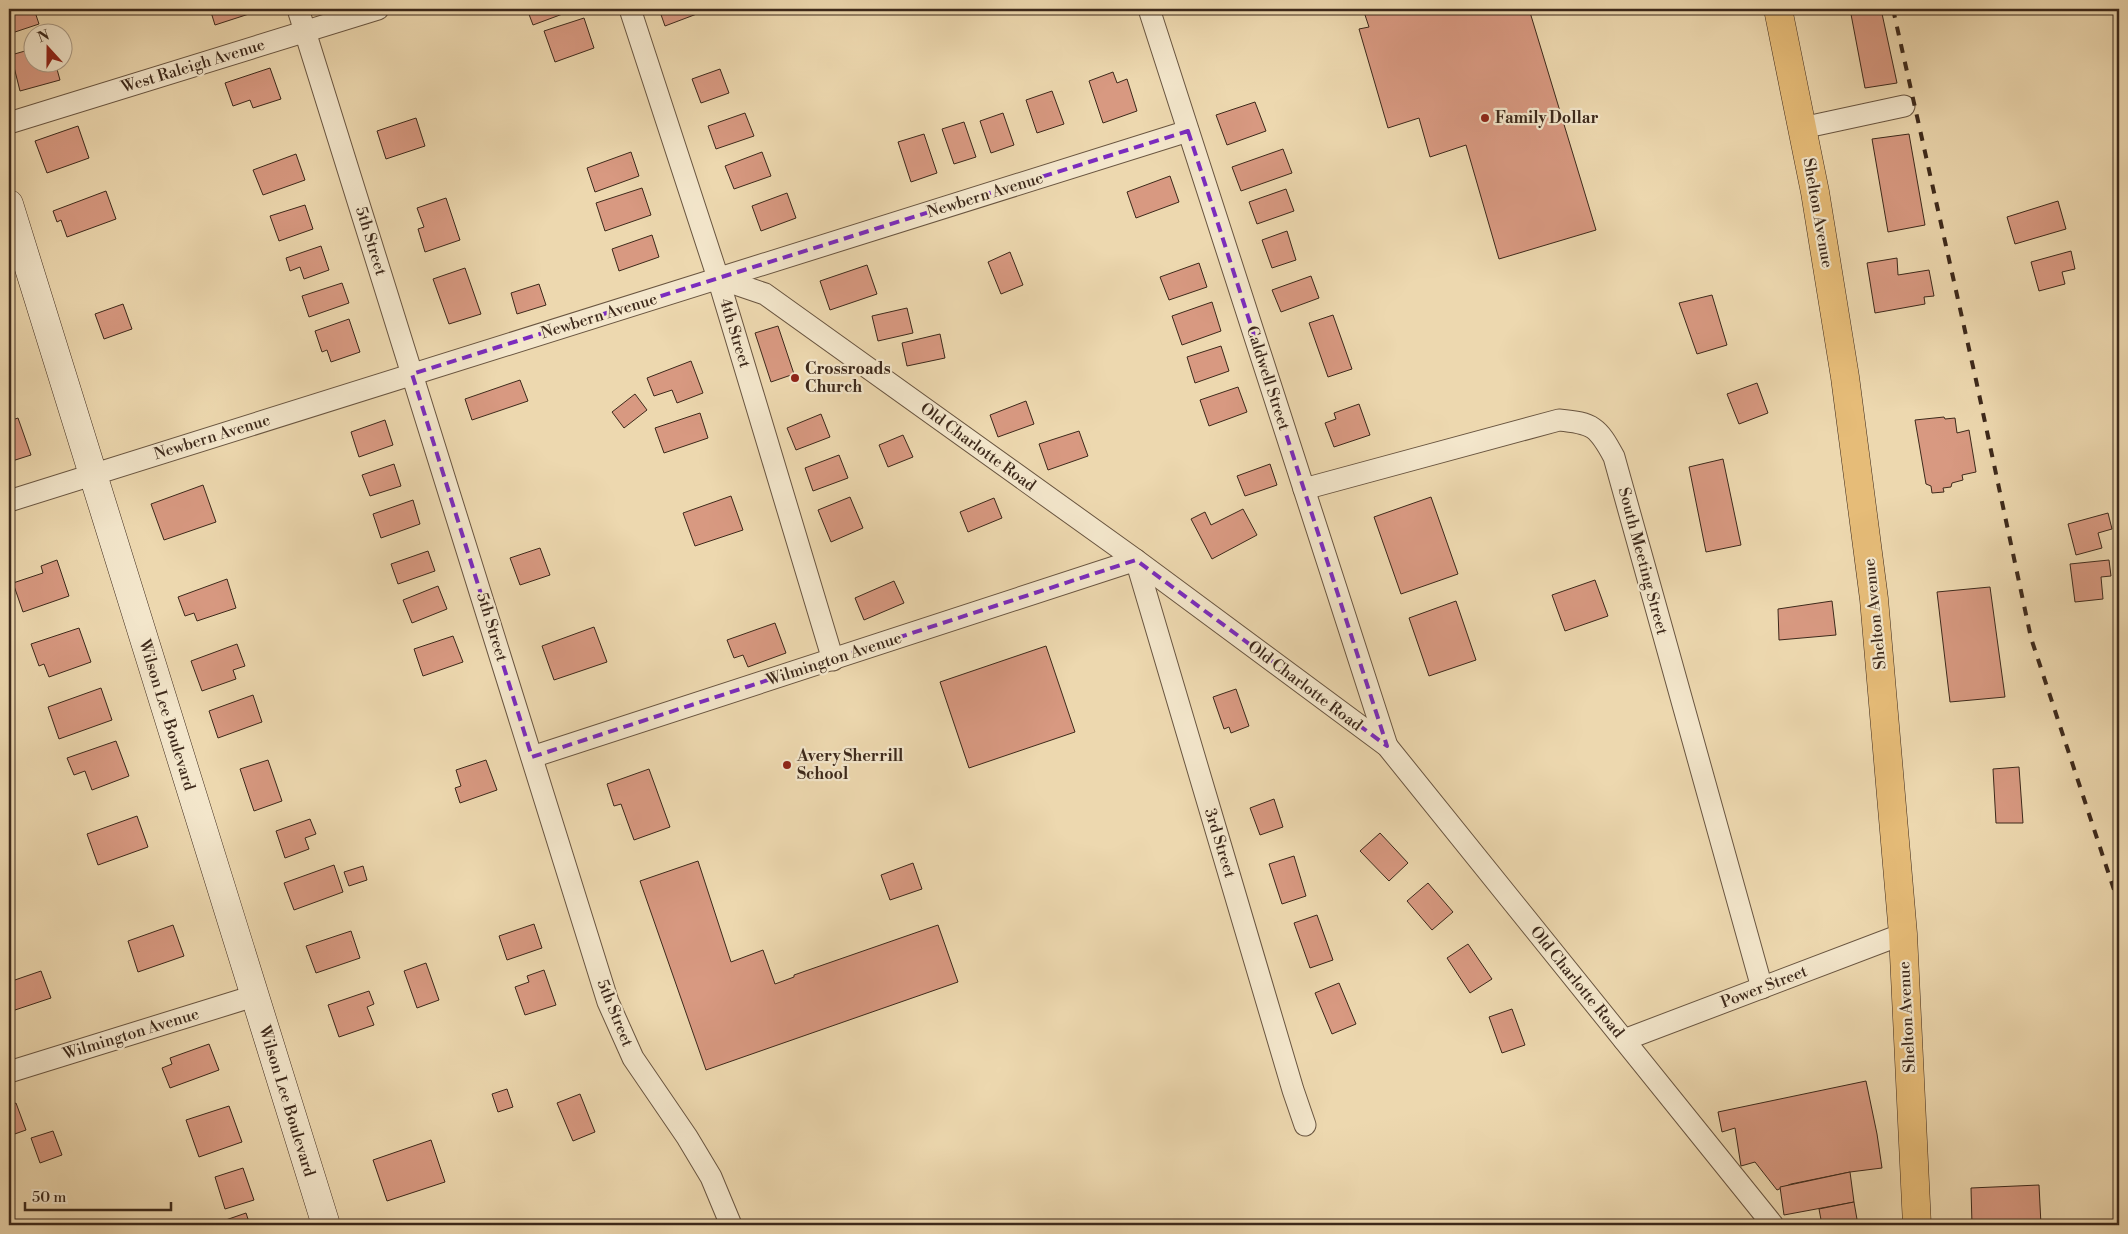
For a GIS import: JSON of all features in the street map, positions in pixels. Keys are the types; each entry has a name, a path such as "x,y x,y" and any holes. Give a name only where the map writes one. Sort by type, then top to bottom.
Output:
{"main road":[{"name":"Shelton Avenue","path":"1778,9 1815,192 1845,377 1874,599 1903,934 1917,1225"}],"street":[{"name":"5th Street","path":"298,9 608,1002 634,1058 687,1137 711,1177 731,1225"},
{"name":"West Raleigh Avenue","path":"9,123 378,9"},
{"name":"4th Street","path":"630,9 718,278 833,660"},
{"name":"Caldwell Street","path":"1149,9 1387,746"},
{"path":"1802,128 1904,106"},
{"name":"Newbern Avenue","path":"9,501 1188,131"},
{"name":"Wilson Lee Boulevard","path":"9,204 326,1225"},
{"name":"Old Charlotte Road","path":"718,278 765,294 1136,560 1387,746 1773,1225"},
{"name":"South Meeting Street","path":"1304,489 1559,420 1583,422 1603,436 1614,457 1762,988"},
{"name":"Wilmington Avenue","path":"532,756 833,660 1136,560"},
{"name":"3rd Street","path":"1136,560 1293,1090 1306,1126"},
{"name":"Power Street","path":"1624,1040 1903,934"},
{"name":"Wilmington Avenue","path":"9,1072 254,996"}],"highlighted area":[{"path":"1188,131 1387,746 1136,560 532,757 412,374"}],"building":[{"path":"9,9 28,9 30,14 35,12 38,22 22,22 22,30 9,34"},
{"path":"210,9 254,9 255,12 215,25"},
{"path":"527,9 576,9 533,25"},
{"path":"659,9 701,9 702,12 665,26"},
{"path":"1363,9 1529,9 1596,230 1499,259 1466,145 1430,157 1419,118 1388,128 1359,29 1369,27"},
{"path":"1850,9 1881,9 1897,83 1865,88"},
{"path":"584,18 594,48 555,62 544,31"},
{"path":"22,52 22,72 58,72 60,80 20,91 11,55"},
{"path":"270,68 281,99 253,108 250,100 233,106 225,83"},
{"path":"720,69 729,93 701,103 692,79"},
{"path":"1113,72 1117,83 1127,79 1137,111 1103,123 1089,81"},
{"path":"1052,91 1064,124 1037,133 1026,100"},
{"path":"1255,102 1266,131 1227,145 1216,115"},
{"path":"745,113 754,136 716,149 708,126"},
{"path":"1003,113 1014,145 991,153 980,121"},
{"path":"416,118 425,146 386,159 377,131"},
{"path":"964,122 976,157 954,164 942,129"},
{"path":"78,126 89,158 47,173 35,141"},
{"path":"924,134 937,173 911,182 898,142"},
{"path":"1909,134 1925,225 1888,232 1872,139"},
{"path":"1283,149 1292,173 1241,191 1232,167"},
{"path":"631,152 639,176 595,192 587,168"},
{"path":"762,152 771,176 734,189 725,166"},
{"path":"296,154 305,180 263,195 253,170"},
{"path":"1170,176 1179,202 1136,218 1127,192"},
{"path":"642,188 651,215 605,231 596,203"},
{"path":"1286,189 1294,211 1257,224 1249,202"},
{"path":"106,191 116,219 67,237 61,220 57,222 53,211"},
{"path":"787,193 796,218 761,231 752,206"},
{"path":"446,198 460,240 425,252 418,229 424,227 417,208"},
{"path":"2058,201 2066,229 2015,244 2007,217"},
{"path":"305,205 313,229 279,241 270,216"},
{"path":"1287,231 1296,260 1272,268 1262,240"},
{"path":"652,235 659,257 619,271 612,249"},
{"path":"321,246 329,270 304,279 300,267 290,271 286,258"},
{"path":"2071,251 2075,269 2062,272 2065,284 2039,291 2031,262"},
{"path":"1010,252 1023,285 1001,294 988,262"},
{"path":"1897,258 1898,275 1929,270 1934,296 1924,297 1925,304 1875,313 1867,263"},
{"path":"1199,263 1207,287 1169,300 1160,277"},
{"path":"867,265 877,294 830,310 820,281"},
{"path":"465,268 481,314 449,324 433,279"},
{"path":"1311,276 1319,298 1281,312 1272,290"},
{"path":"342,283 349,303 309,317 302,296"},
{"path":"539,284 546,305 517,314 511,293"},
{"path":"1712,295 1727,345 1697,354 1679,303"},
{"path":"1212,302 1221,331 1182,345 1172,316"},
{"path":"123,304 132,329 104,339 95,314"},
{"path":"907,308 913,333 878,341 872,316"},
{"path":"1333,315 1352,369 1328,377 1309,323"},
{"path":"349,319 360,352 331,362 327,350 322,352 315,331"},
{"path":"778,326 794,374 771,382 755,333"},
{"path":"940,334 945,358 907,366 902,343"},
{"path":"1221,346 1229,371 1195,383 1187,357"},
{"path":"691,361 703,393 677,403 672,390 654,396 647,378"},
{"path":"520,380 528,401 472,420 465,399"},
{"path":"1757,383 1768,413 1739,424 1727,394"},
{"path":"1238,387 1247,412 1209,426 1200,400"},
{"path":"635,394 647,410 624,428 612,412"},
{"path":"1026,401 1034,424 998,437 990,415"},
{"path":"1359,404 1370,435 1334,447 1325,423 1336,419 1334,413"},
{"path":"700,413 708,438 664,453 655,428"},
{"path":"821,414 830,437 796,450 787,428"},
{"path":"1944,417 1945,419 1955,418 1957,433 1969,430 1976,472 1962,475 1963,480 1952,483 1951,487 1943,488 1944,492 1932,493 1931,486 1926,484 1915,420"},
{"path":"18,418 31,455 9,462 9,421"},
{"path":"385,420 393,445 359,457 351,432"},
{"path":"1079,431 1088,456 1048,470 1039,444"},
{"path":"903,435 913,457 888,467 879,445"},
{"path":"839,455 848,478 813,491 805,468"},
{"path":"1723,459 1741,545 1706,552 1689,467"},
{"path":"394,464 401,486 370,496 362,475"},
{"path":"1270,464 1277,485 1245,496 1237,476"},
{"path":"203,485 216,522 164,540 151,504"},
{"path":"731,496 743,530 695,546 683,513"},
{"path":"850,497 863,528 831,542 818,510"},
{"path":"1431,497 1458,574 1401,594 1374,517"},
{"path":"994,498 1002,518 968,532 960,512"},
{"path":"413,500 420,524 381,538 373,514"},
{"path":"1243,509 1257,535 1212,559 1191,519 1205,512 1211,525"},
{"path":"2108,513 2112,529 2098,533 2102,548 2076,555 2068,524"},
{"path":"540,548 550,575 520,585 510,558"},
{"path":"428,551 435,571 398,584 391,564"},
{"path":"57,560 69,596 23,612 13,583 43,573 41,566"},
{"path":"2109,560 2111,576 2101,577 2103,599 2075,602 2070,564"},
{"path":"227,579 236,608 197,621 194,613 185,616 178,597"},
{"path":"1595,580 1608,616 1565,631 1552,595"},
{"path":"894,581 904,603 864,620 855,598"},
{"path":"438,586 447,609 412,623 403,600"},
{"path":"1990,587 2005,697 1950,702 1937,592"},
{"path":"1456,601 1476,660 1429,676 1409,618"},
{"path":"1832,601 1836,635 1779,640 1778,609"},
{"path":"775,623 786,653 748,667 743,655 734,658 727,640"},
{"path":"594,627 607,662 554,680 542,646"},
{"path":"79,628 91,662 49,677 44,664 39,666 31,644"},
{"path":"453,636 463,662 423,676 414,649"},
{"path":"237,644 245,666 233,670 236,679 202,691 191,661"},
{"path":"1046,646 1075,732 969,768 940,682"},
{"path":"101,688 112,720 59,739 48,707"},
{"path":"1236,689 1249,726 1231,733 1229,727 1224,729 1213,697"},
{"path":"253,695 262,722 218,738 209,711"},
{"path":"116,741 129,776 92,790 85,771 74,775 67,758"},
{"path":"268,760 282,801 254,811 240,769"},
{"path":"486,760 497,790 460,803 455,788 461,786 456,770"},
{"path":"2019,767 2023,823 1996,823 1993,769"},
{"path":"649,769 670,827 634,840 621,804 614,806 607,784"},
{"path":"1274,799 1283,827 1260,835 1250,808"},
{"path":"137,816 148,847 98,865 87,834"},
{"path":"310,819 316,834 305,838 309,849 285,858 276,831"},
{"path":"1380,833 1408,863 1389,881 1360,851"},
{"path":"1294,856 1306,896 1282,904 1269,864"},
{"path":"698,861 731,962 763,950 775,984 794,977 794,975 938,925 958,982 706,1070 640,881"},
{"path":"913,863 922,889 890,900 881,875"},
{"path":"334,865 343,892 294,910 284,883"},
{"path":"363,866 367,880 349,886 344,872"},
{"path":"1428,883 1453,912 1432,930 1407,901"},
{"path":"1317,915 1333,960 1310,968 1294,923"},
{"path":"534,924 542,948 507,960 499,936"},
{"path":"173,925 184,956 138,972 128,941"},
{"path":"351,931 360,958 316,973 306,946"},
{"path":"1468,944 1492,979 1470,993 1447,958"},
{"path":"426,963 439,1000 417,1008 404,971"},
{"path":"544,970 556,1005 525,1015 515,987 529,982 527,976"},
{"path":"41,971 51,998 12,1011 9,1002 9,982"},
{"path":"1339,983 1356,1024 1332,1034 1315,993"},
{"path":"369,991 374,1004 367,1007 374,1025 339,1037 328,1005"},
{"path":"1512,1009 1525,1045 1502,1053 1489,1017"},
{"path":"209,1044 219,1070 170,1088 162,1068 172,1064 170,1058"},
{"path":"1866,1081 1882,1168 1850,1172 1791,1184 1777,1190 1755,1162 1741,1166 1735,1128 1722,1132 1718,1112"},
{"path":"507,1089 513,1107 498,1112 492,1094"},
{"path":"580,1094 595,1132 573,1141 557,1103"},
{"path":"16,1103 26,1130 9,1136 9,1106"},
{"path":"229,1106 242,1142 199,1157 186,1120"},
{"path":"53,1131 62,1155 40,1163 31,1138"},
{"path":"431,1140 445,1182 387,1201 373,1160"},
{"path":"243,1168 254,1200 225,1209 215,1177"},
{"path":"1850,1172 1854,1202 1784,1215 1780,1187"},
{"path":"2039,1185 2041,1225 1972,1225 1971,1188"},
{"path":"1854,1202 1858,1225 1822,1225 1819,1209"},
{"path":"246,1213 250,1225 218,1225 217,1223"}],"railway":[{"path":"1893,9 1976,380 2031,638 2119,905"}],"place":[{"name":"Family Dollar","path":"1485,118"},
{"name":"Crossroads Church","path":"795,378"},
{"name":"Avery Sherrill School","path":"787,765"}]}
